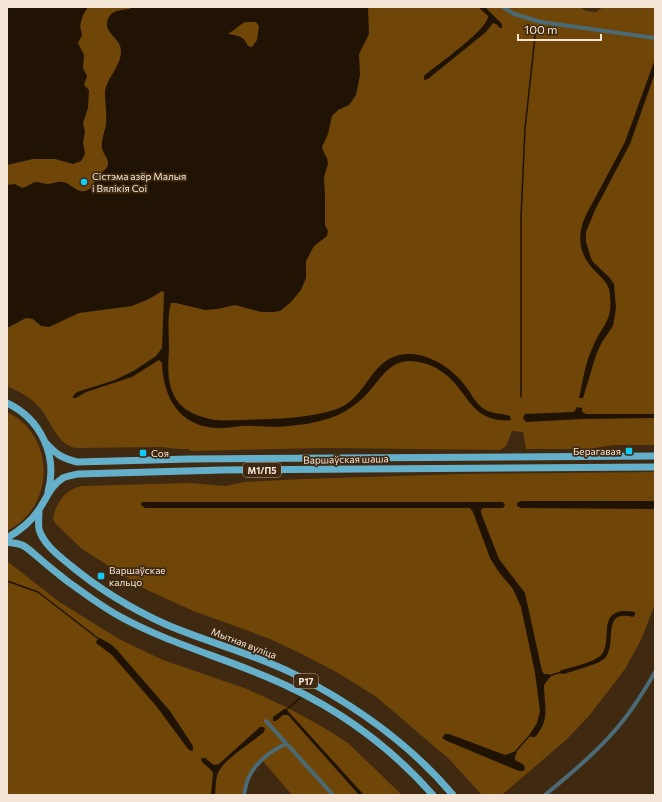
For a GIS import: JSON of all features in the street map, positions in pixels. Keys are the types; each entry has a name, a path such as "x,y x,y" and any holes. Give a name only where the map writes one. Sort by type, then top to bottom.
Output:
{"highway":[{"name":"Варшаўская шаша","path":"7,403 27,416 38,428 45,442 50,456 51,470 50,484 46,498"},
{"name":"Варшаўская шаша","path":"45,442 57,455 64,459 77,462 655,456"},
{"name":"Варшаўская шаша","path":"7,538 20,531 30,521 55,485 64,478 78,474 222,470 655,467"},
{"name":"Мытная вуліца","path":"39,510 40,529 47,543 61,558 96,585 134,608 166,624 268,662 326,692 353,708 409,750 453,795"},
{"name":"Р17","path":"7,542 28,548 66,580 99,603 149,631 267,677 335,712 358,726 385,748 415,774 433,795"}],"street":[{"path":"502,7 514,14 541,22 655,38"},
{"path":"545,795 594,753 610,737 630,712 655,672"},
{"path":"266,721 333,795"},
{"path":"244,795 249,778 262,760 275,748 286,744"}],"shaded area":[{"path":"7,7 580,7 586,11 596,12 603,7 655,7 655,445 613,445 589,449 526,449 523,432 512,431 506,446 500,450 326,448 190,451 189,449 160,447 76,448 63,442 54,431 43,411 35,403 24,394 7,386"},
{"path":"7,7 88,7 83,15 80,26 82,35 78,43 84,55 83,68 87,76 84,85 89,90 88,108 83,123 85,132 83,142 85,154 81,161 73,164 55,159 33,159 7,165"},
{"path":"368,7 369,34 359,54 360,75 356,95 349,105 338,110 332,116 328,134 322,147 328,164 324,177 325,225 328,231 327,236 314,246 306,261 306,278 301,290 291,302 280,311 261,312 235,305 205,310 171,303 169,319 168,370 172,390 179,403 195,414 214,420 289,418 313,415 337,409 348,403 357,395 371,376 387,360 398,355 412,354 420,355 443,365 462,381 481,407 490,412 510,416 511,420 489,418 469,402 452,380 445,374 428,364 414,361 401,362 388,369 363,398 341,413 324,420 292,426 216,428 203,426 192,422 183,416 170,398 163,375 162,363 159,360 132,377 86,392 76,398 73,398 77,392 115,380 135,370 156,356 162,348 164,292 162,291 149,299 132,306 79,313 49,327 41,326 33,319 26,318 7,328 7,185 15,184 22,188 36,182 48,184 61,182 66,183 78,190 84,191 92,187 98,176 106,168 108,162 102,145 106,124 105,93 108,82 119,62 121,51 118,42 109,32 107,24 110,15 116,11 131,8","holes":["245,22 256,22 259,26 257,40 252,47 248,46 240,37 229,34"]},
{"path":"478,7 485,7 502,24 502,28 493,23 486,32 428,79 424,80 424,76 471,38 486,22 488,16"},
{"path":"655,59 655,73 630,144 595,210 586,232 586,242 593,262 609,277 614,284 616,308 613,326 602,342 596,355 583,398 579,398 588,359 595,341 608,318 610,309 610,292 607,285 590,265 582,252 580,238 581,230 586,215 625,142"},
{"path":"577,407 582,408 582,412 586,414 655,414 655,418 581,419 526,422 523,418 525,414 573,412"},
{"path":"7,412 23,423 35,437 41,454 44,471 41,489 35,505 23,520 7,531"},
{"path":"655,472 655,604 641,640 625,669 589,716 567,739 502,795 482,795 448,758 375,696 338,673 270,639 191,610 145,589 82,549 55,523 53,518 54,512 63,497 71,490 82,486 189,483 226,486 244,482 303,479 461,474"},
{"path":"521,501 655,501 655,509 521,508 517,506 517,503"},
{"path":"503,502 505,505 503,508 483,508 481,513 499,559 525,593 542,671 544,674 549,674 551,676 544,685 546,712 540,730 535,737 531,737 530,734 537,723 540,711 535,673 521,607 513,589 498,571 490,558 473,512 470,508 145,508 141,505 141,503"},
{"path":"7,561 58,601 119,639 163,660 247,689 286,707 323,727 348,743 402,795 292,795 262,760 249,778 244,795 7,795"},
{"path":"617,612 635,612 635,615 633,617 623,616 617,618 613,623 609,652 602,661 561,674 560,671 562,670 589,662 599,657 605,648 609,621"},
{"path":"100,638 112,645 117,650 170,711 193,746 193,750 191,751 188,749 157,707 112,655 96,643"},
{"path":"286,709 364,795 359,795 288,715 283,715 276,721 273,721 273,717"},
{"path":"260,727 265,728 264,732 232,757 221,768 216,778 215,795 211,795 213,773 202,762 201,758 205,758 214,765 219,764"},
{"path":"445,734 449,734 505,755 516,751 517,753 515,760 524,765 525,769 523,771 519,771 447,741 442,738"}],"waterway":[{"path":"521,397 521,217 525,128 536,28"},
{"path":"7,581 38,592 100,640"},
{"path":"549,676 561,672"},
{"path":"286,710 300,698"},
{"path":"516,751 531,734"}],"place":[{"name":"Сістэма азёр Малыя і Вялікія Соі","path":"84,182"},
{"name":"Берагавая","path":"629,451"},
{"name":"Соя","path":"143,453"},
{"name":"Варшаўскае кальцо","path":"101,576"}]}
